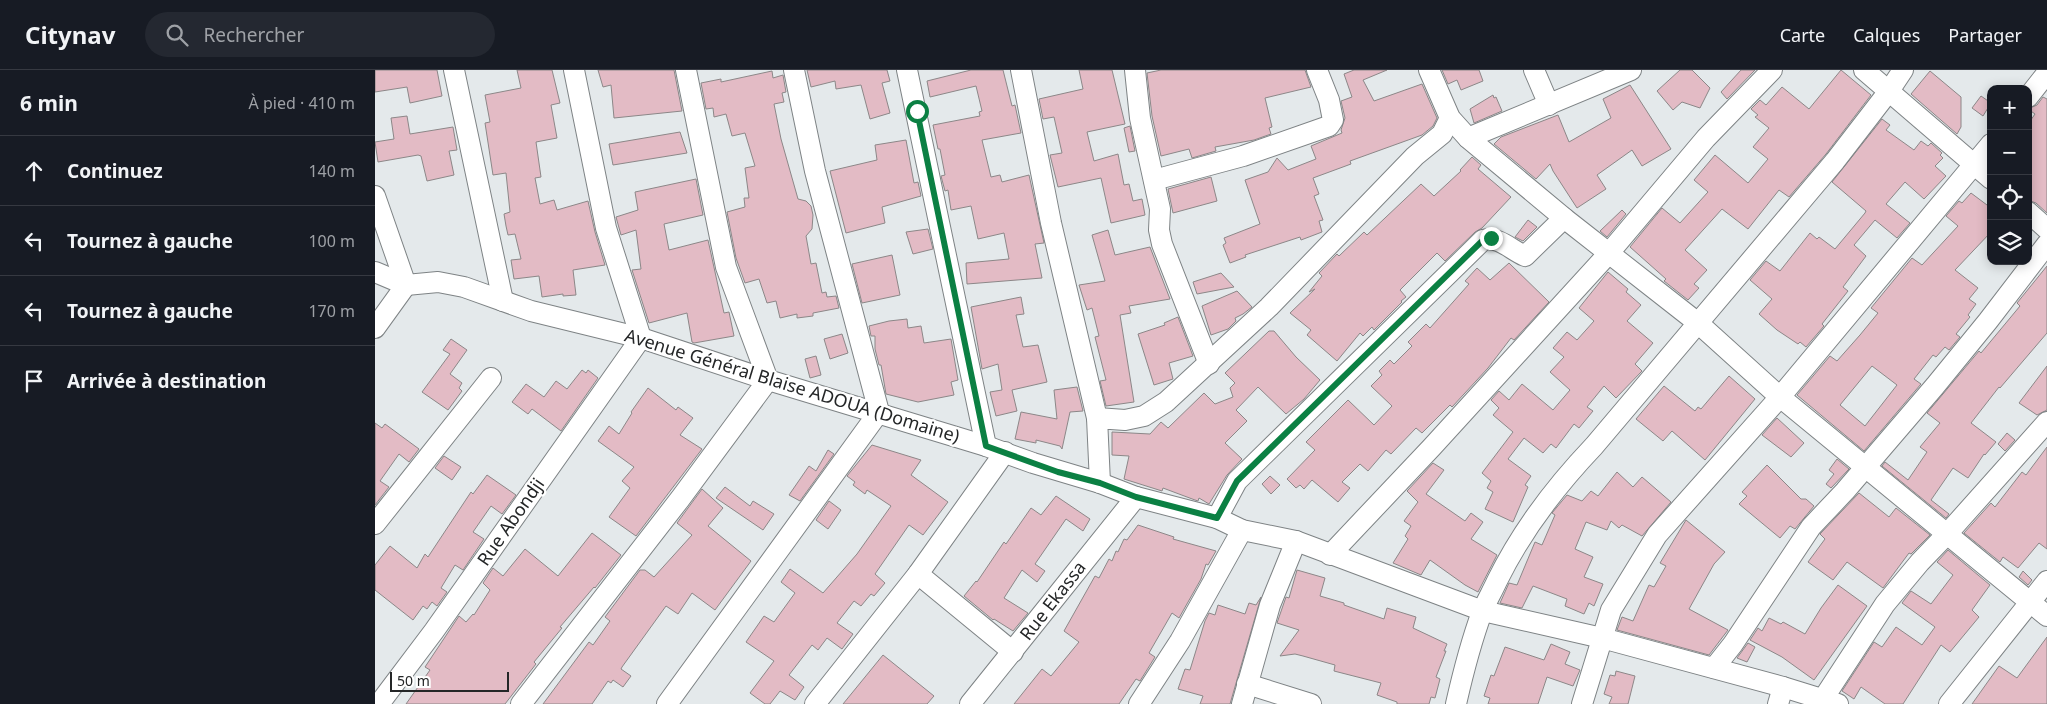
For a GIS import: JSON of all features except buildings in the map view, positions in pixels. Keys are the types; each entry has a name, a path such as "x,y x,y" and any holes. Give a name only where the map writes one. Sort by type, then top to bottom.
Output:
{"street":[{"path":"454,70 503,301"},
{"path":"574,70 606,228 641,338"},
{"path":"521,704 681,499 768,380 726,267 686,70"},
{"path":"667,704 879,412 815,171 794,70"},
{"path":"907,70 986,446"},
{"path":"1021,70 1051,223 1097,418 1100,483"},
{"path":"1135,70 1140,118 1160,209 1159,230 1162,244 1209,364"},
{"path":"1154,180 1243,156 1329,126 1333,120 1329,100 1317,70"},
{"path":"1429,70 1450,118 1468,138 1564,218 1698,323 1780,397 2047,616"},
{"path":"1534,70 1549,105"},
{"path":"1468,138 1631,70"},
{"path":"1330,555 1432,447 1609,253 1706,138 1772,70"},
{"path":"1864,70 1987,176"},
{"path":"1456,704 1483,611 1509,556 1537,512 1564,477 1594,446 1835,161 1903,70"},
{"path":"2032,92 2047,73"},
{"path":"1097,418 1125,420 1144,416 1166,402 1269,307 1415,156 1442,134 1450,118"},
{"path":"1581,704 1611,610 1657,535 1780,397 1987,149"},
{"path":"375,196 406,285 375,328"},
{"path":"2032,216 2047,229"},
{"path":"1217,518 1237,481 1483,240 1491,238 1498,240 1525,256 1564,218"},
{"path":"1714,668 1733,644 1811,527 1865,467 1988,322 2047,244"},
{"name":"Avenue Général Blaise ADOUA (Domaine)","path":"375,272 406,285 437,282 464,287 531,311 641,338 768,380 879,412 1005,452 1058,472 1100,483 1136,497 1217,518 1242,530 1296,541 1483,611 1602,638 1714,668 1781,695 1831,701"},
{"name":"Rue Abondji","path":"379,704 434,631 641,338"},
{"path":"375,524 491,378"},
{"path":"1831,701 1885,604 1920,562 2047,422"},
{"path":"815,704 918,574 1005,452"},
{"name":"Rue Ekassa","path":"970,704 1136,497"},
{"path":"1139,704 1180,641 1242,530"},
{"path":"1242,704 1270,605 1296,541"},
{"path":"918,574 1013,652"},
{"path":"1949,704 2047,581"},
{"path":"1247,684 1311,704"}],"route":[{"path":"917,111 986,446 1058,472 1100,483 1136,497 1217,518 1237,481 1483,240 1491,238"}]}
